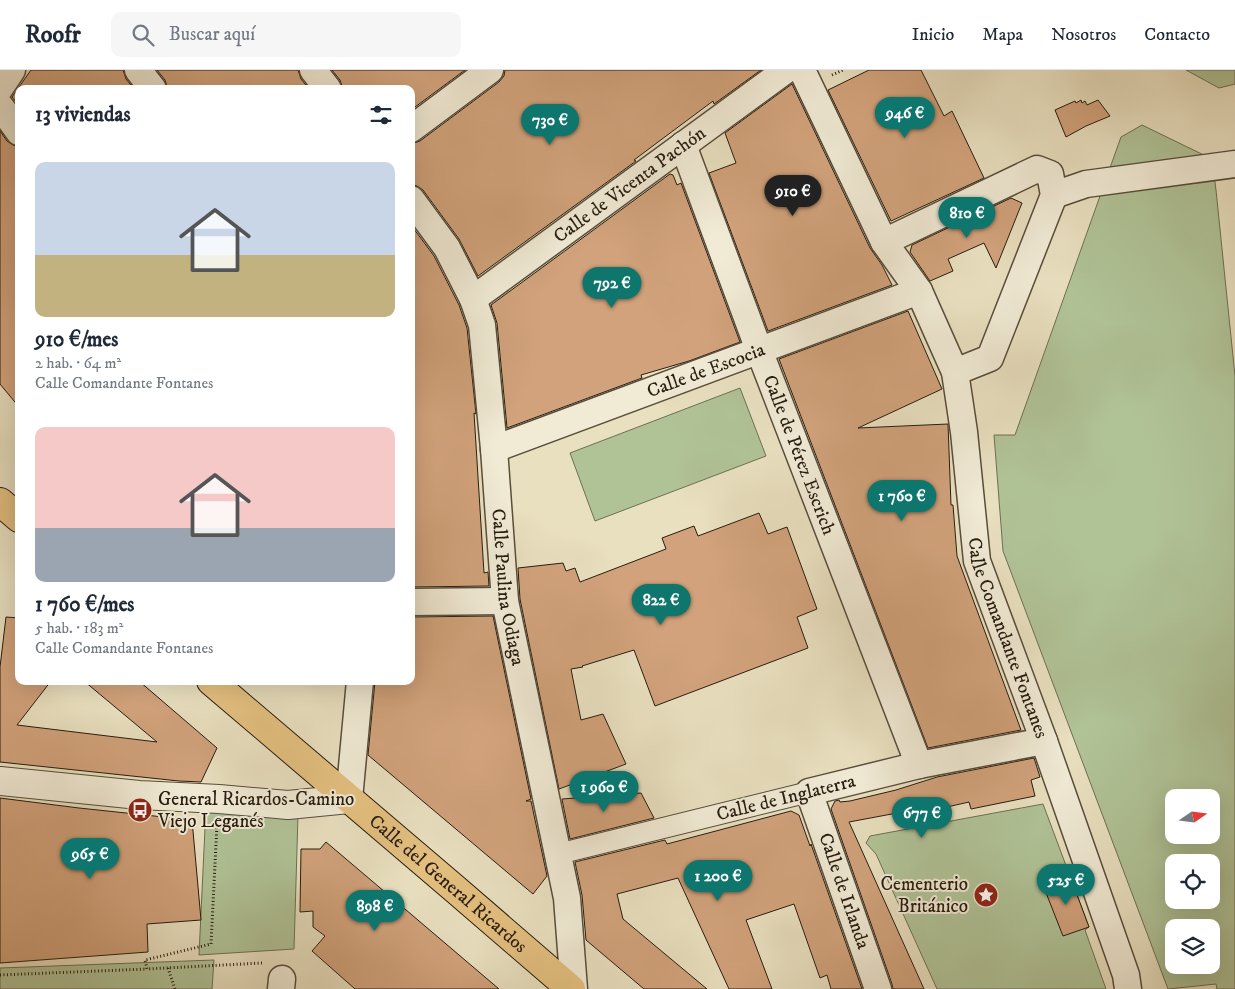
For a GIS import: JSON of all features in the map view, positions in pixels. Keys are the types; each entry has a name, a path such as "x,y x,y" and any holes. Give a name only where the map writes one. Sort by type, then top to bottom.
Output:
{"main road":[{"name":"Calle del General Ricardos","path":"217,685 572,989"}],"street":[{"path":"0,88 12,70"},
{"path":"138,70 150,85"},
{"path":"314,70 325,85"},
{"path":"415,126 490,70"},
{"name":"Calle de Vicenta Pachón","path":"473,299 786,70"},
{"name":"Calle Comandante Fontanes","path":"802,70 884,242 919,291 955,372 964,432 977,561 1044,741 1126,974 1128,989"},
{"path":"0,106 15,127"},
{"name":"Calle de Pérez Escrich","path":"682,145 919,765"},
{"path":"1054,195 1086,184 1235,164"},
{"path":"884,242 1037,169 1050,174 1054,195 990,358 955,372"},
{"name":"Calle Paulina Odiaga","path":"415,204 447,248 473,299 482,326 494,450 505,601 567,898 572,989"},
{"name":"Calle de Escocia","path":"494,450 919,291"},
{"path":"415,602 505,601"},
{"path":"0,781 139,795 288,805 349,799 360,685"},
{"name":"Calle de Inglaterra","path":"558,854 919,765 1044,741"},
{"name":"Calle de Irlanda","path":"809,792 878,989"}],"path":[{"path":"147,969 145,960 211,944 219,799"},
{"path":"0,975 271,963 281,984"},
{"path":"168,968 175,989"}],"green space":[{"path":"1186,70 1235,70 1235,84 1219,88"},
{"path":"1142,125 1212,159 1235,376 1235,989 1217,989 1216,984 1168,989 1003,551 994,435 1015,435 1121,137"},
{"path":"740,388 766,456 595,521 570,453"},
{"name":"Cementerio Británico","path":"1043,804 1089,927 1085,930 1106,989 937,989 876,854 866,843 870,836"},
{"path":"206,807 298,815 294,949 199,955"},
{"path":"214,960 212,989 0,989 0,968"}],"building":[{"path":"31,70 123,70 131,85 20,85"},
{"path":"157,70 298,70 306,85 167,85"},
{"path":"332,70 465,70 415,107 415,85 342,85"},
{"path":"505,70 761,70 714,104 713,101 634,160 636,161 478,276 459,239 423,190 415,185 415,143 420,141 499,82 504,76"},
{"path":"869,70 921,70 944,116 952,111 984,178 891,221 828,90"},
{"path":"792,84 870,248 882,265 892,285 768,331 709,173 736,163 725,133"},
{"path":"1081,100 1082,103 1085,101 1087,105 1098,100 1110,116 1066,137 1055,110"},
{"path":"0,131 7,141 15,146 15,402 0,384"},
{"path":"670,174 673,175 677,185 681,183 740,342 689,361 641,375 642,378 507,428 497,323 491,305"},
{"path":"1011,198 1022,203 996,268 984,243 948,259 953,271 930,281 910,252 912,245"},
{"path":"415,230 434,256 459,305 467,328 476,414 474,413 484,573 488,572 489,586 415,587"},
{"path":"908,311 942,389 858,428 948,424 951,505 953,505 957,556 1021,730 928,748 779,359"},
{"path":"759,513 768,534 787,527 817,609 797,617 808,648 655,706 634,650 583,667 571,669 581,720 603,714 626,764 559,789 520,599 518,568 563,563 566,571 575,568 580,582 666,549 662,538 694,526 698,536"},
{"path":"493,616 531,799 526,801 531,801 547,876 533,894 368,755 375,685 415,685 415,617"},
{"path":"6,617 15,618 15,685 48,685 17,725 157,742 89,685 144,685 217,748 201,782 0,762 0,667"},
{"path":"1034,758 1040,777 1031,780 1035,796 971,809 969,802 925,812 924,808 849,822 924,989 893,989 831,809 835,801 850,801 896,790 937,777"},
{"path":"641,793 654,818 570,839 562,799"},
{"path":"0,798 192,820 201,920 147,924 148,952 0,963"},
{"path":"791,811 799,815 810,846 811,844 862,989 831,989 827,975 820,978 794,904 746,920 772,989 729,989 678,878 617,894 623,919 707,989 644,989 586,940 582,895 575,862 665,840 667,844"},
{"path":"326,842 499,989 355,989 312,951 325,936 313,927 313,911 300,912 301,849 320,849"},
{"path":"1070,876 1089,927 1063,936 1043,885"}],"place":[{"name":"General Ricardos-Camino Viejo Leganés","path":"140,810"},
{"name":"Cementerio Británico","path":"986,895"}]}
